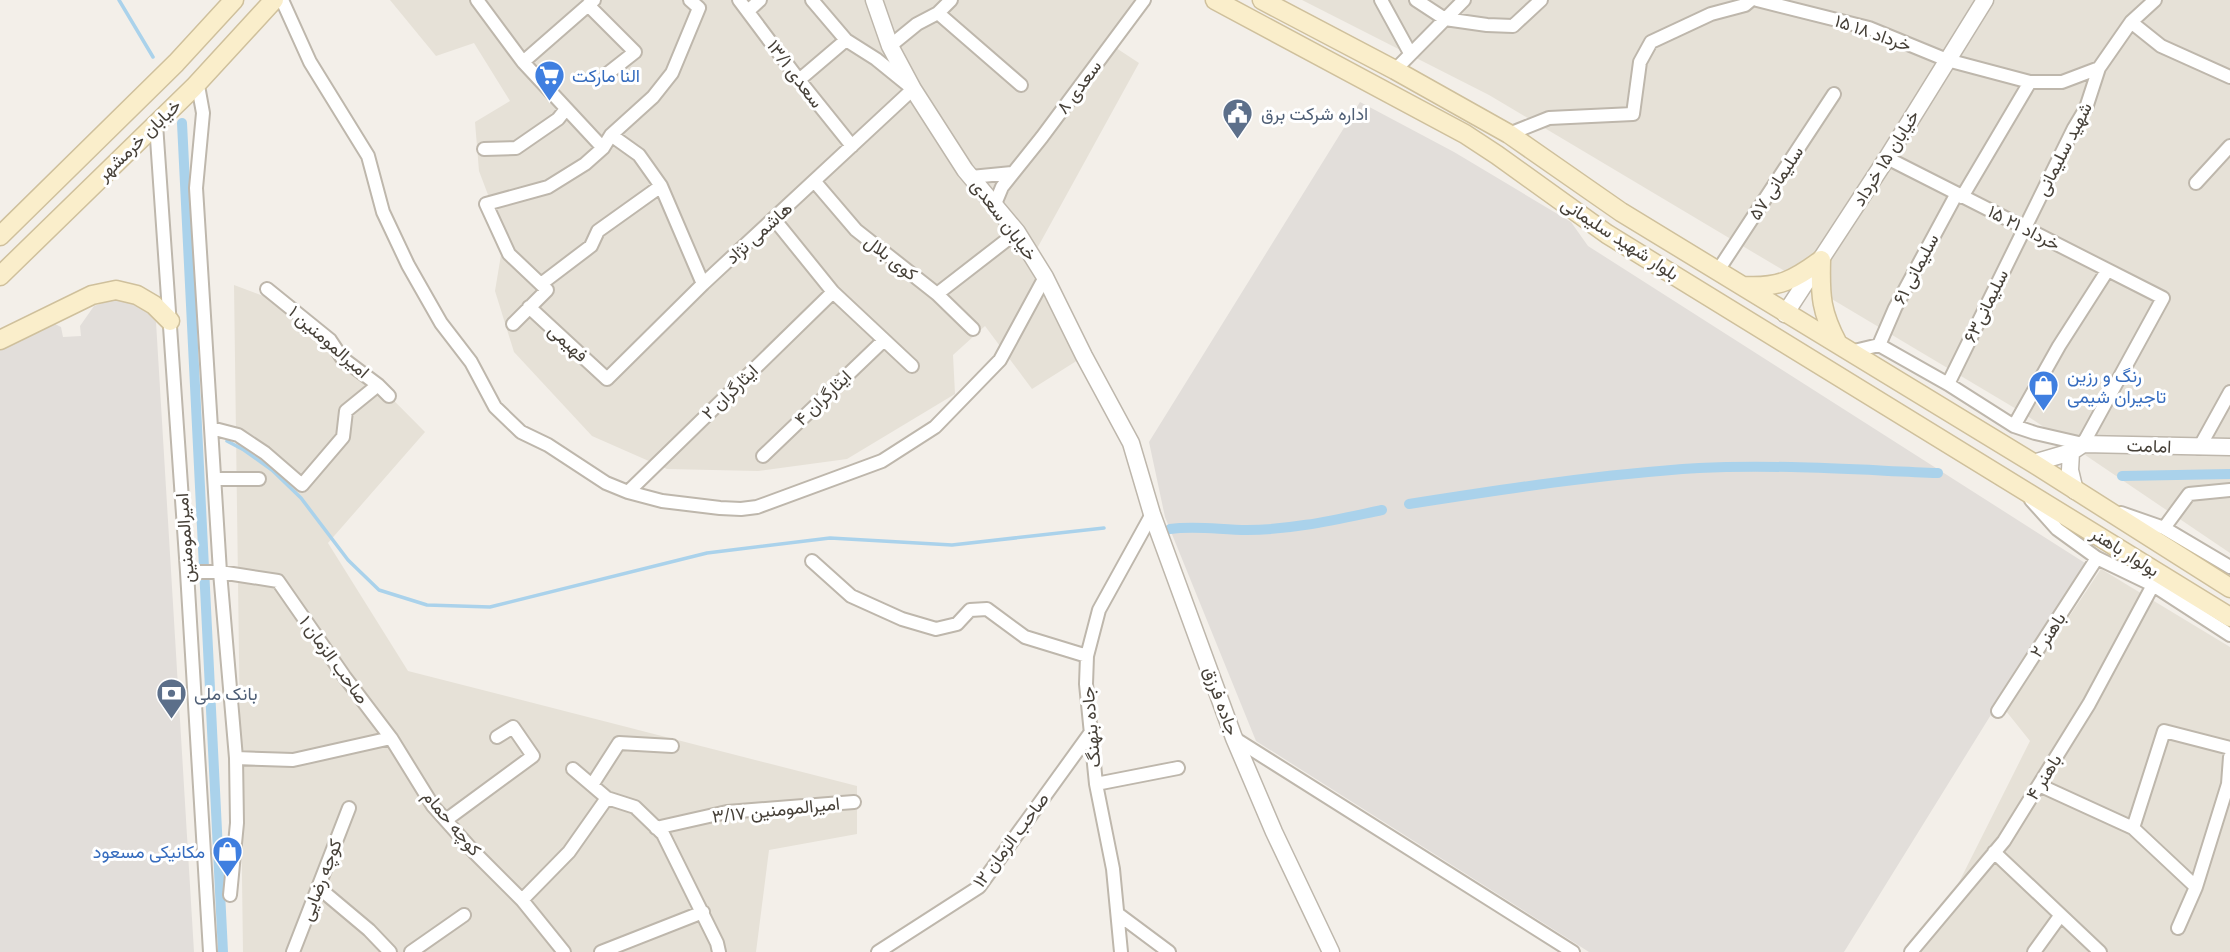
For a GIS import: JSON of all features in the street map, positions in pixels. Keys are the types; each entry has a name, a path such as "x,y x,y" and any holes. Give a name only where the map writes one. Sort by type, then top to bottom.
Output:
{"main road":[{"name":"خیابان خرمشهر","path":"0,236 176,63 219,9 234,0"},
{"name":"خیابان خرمشهر","path":"0,276 194,87 274,0"},
{"name":"بلوار شهید سلیمانی","path":"1215,0 1465,134 1607,234 2020,487"},
{"path":"1246,16 1255,0"},
{"name":"بلوار شهید سلیمانی","path":"1262,0 1509,134 1621,212 2033,463"},
{"path":"1740,286 1764,288 1778,285 1798,276 1821,260"},
{"path":"1821,260 1824,314 1844,349"},
{"path":"0,340 92,295 116,290 137,295 154,305 170,321"},
{"path":"1772,335 1785,314"},
{"name":"بولوار باهنر","path":"2033,463 2230,588"},
{"name":"بولوار باهنر","path":"2020,487 2230,617"}],"street":[{"path":"282,0 310,62 369,156 383,212 408,265 441,323 471,362 495,407 521,432 548,445 606,483 628,492 662,501 741,509 757,507 882,461 935,427 1000,360 1045,277"},
{"path":"544,287 509,254 486,204 548,187 585,164 603,148 611,135 653,97 672,73 698,8 691,0"},
{"name":"سعدی ۱۳/۱","path":"739,0 852,146"},
{"path":"748,11 760,0"},
{"path":"812,0 846,40 876,59 912,89"},
{"name":"خیابان سعدی","path":"874,0 890,46 912,89 971,177 1017,232 1045,277 1131,443"},
{"path":"890,46 917,24 938,13 951,0"},
{"name":"سعدی ۸","path":"995,204 1012,173 1144,0"},
{"path":"1381,0 1410,52"},
{"path":"1416,0 1445,19 1513,26 1541,0"},
{"path":"1395,70 1464,0"},
{"path":"1509,134 1549,118 1633,114 1640,62 1651,43 1711,14 1745,5 1751,0"},
{"name":"۱۵ خرداد ۱۸","path":"1757,0 1869,28 1947,60 2030,82 2062,82 2099,68"},
{"name":"خیابان ۱۵ خرداد","path":"1785,314 1887,158 1985,0"},
{"name":"شهید سلیمانی","path":"2024,228 2074,128 2087,108 2099,68 2131,22 2155,0"},
{"path":"479,1 523,62 603,148"},
{"path":"523,62 591,3 635,52 607,74"},
{"path":"938,13 1021,85"},
{"path":"2131,22 2161,46 2230,77"},
{"path":"799,80 846,40"},
{"name":"سلیمانی ۶۱","path":"1879,345 1895,308 1959,196 2030,82"},
{"path":"194,87 199,91 203,113 196,188 220,572 236,758 237,823 230,895"},
{"name":"هاشمی نژاد","path":"607,379 912,89"},
{"name":"سلیمانی ۵۷","path":"1717,272 1834,94"},
{"path":"484,149 516,148 558,119 566,109"},
{"name":"امیرالمومنین","path":"156,124 210,952"},
{"path":"611,135 639,155 660,186 704,284"},
{"path":"2196,183 2230,146"},
{"name":"۱۵ خرداد ۲١","path":"1887,158 2163,298 2077,448"},
{"path":"971,177 1012,173"},
{"name":"کوی بلال","path":"815,182 856,230 937,294 973,329"},
{"path":"513,324 544,287 591,246 598,231 660,186"},
{"path":"774,219 833,292 912,366"},
{"name":"سلیمانی۶۳","path":"1948,384 2024,228"},
{"path":"937,294 1017,232"},
{"path":"2014,426 2059,346 2107,271"},
{"name":"امیرالمومنین ۱","path":"267,289 330,340 342,358 389,396"},
{"name":"ایثارگران ۲","path":"628,492 833,292"},
{"name":"فهیمی","path":"529,307 607,379"},
{"name":"ایثارگران ۴","path":"763,456 883,341"},
{"path":"1844,349 1879,345 2014,426 2077,448 2070,470 2076,491"},
{"path":"211,429 238,435 265,453 302,485 343,437 346,411 378,385"},
{"path":"2199,448 2230,392"},
{"name":"جاده فرزق","path":"1131,443 1152,514 1234,738 1274,832 1331,952"},
{"name":"امامت","path":"2033,463 2077,448 2230,447"},
{"path":"215,479 259,479"},
{"path":"2020,487 2057,529 2097,558 2153,585 2230,635"},
{"path":"2164,528 2189,494 2230,491"},
{"path":"2103,507 2164,528 2230,566"},
{"name":"جاده بنهنگ","path":"1121,952 1113,869 1096,784 1086,684 1087,656 1099,610 1152,514"},
{"name":"باهنر ۲","path":"1998,711 2097,558"},
{"path":"812,561 851,596 902,619 936,629 957,624 970,610 987,609 1025,637 1087,656"},
{"path":"187,572 220,572"},
{"name":"صاحب الزمان ۱","path":"220,572 278,581 391,738"},
{"name":"باهنر ۴","path":"1911,952 2004,841 2089,704 2153,585"},
{"path":"446,820 533,756 513,727 497,737"},
{"path":"2133,828 2164,731 2230,748"},
{"name":"صاحب الزمان ۱۲","path":"878,952 979,887 1091,732"},
{"path":"236,758 293,760 391,738"},
{"name":"کوچه حمام","path":"391,738 433,806 522,900"},
{"path":"1234,738 1573,952"},
{"path":"592,785 619,743 672,746"},
{"path":"2178,928 2196,887 2228,784 2230,757"},
{"path":"1096,784 1178,768"},
{"path":"573,769 607,798 635,807 665,836 718,943 719,952"},
{"path":"2039,785 2133,828 2196,887"},
{"path":"564,952 522,900 569,852 607,798"},
{"name":"امیرالمومنین ۳/۱۷","path":"656,828 727,812 854,802"},
{"name":"کوچه رضایی","path":"293,952 349,808"},
{"path":"1994,852 2100,952"},
{"path":"319,888 369,930 390,952"},
{"path":"601,952 703,912"},
{"path":"411,952 464,915"},
{"path":"1118,915 1169,952"},
{"path":"2034,952 2060,916"}],"shaded area":[{"path":"390,0 1139,0 1107,42 1139,63 1028,265 1078,360 1032,389 985,326 953,355 955,394 847,459 758,471 667,469 592,436 514,352 495,291 504,237 479,171 475,122 510,101 474,43 436,56"},
{"path":"1302,0 2230,0 2230,553 2023,413 1489,95"},
{"path":"1360,102 1454,152 1571,222 1588,246 2085,563 1844,952 1589,952 1256,741 1165,517 1149,442"},
{"path":"234,285 306,312 425,432 328,543 408,671 857,786 857,834 769,850 756,952 243,952"},
{"path":"119,297 142,306 156,322 194,952 0,952 0,348 51,322 61,327 63,337 81,336 80,326 94,306"},
{"path":"2101,569 2230,647 2230,952 1919,952 1935,930 2030,741 2006,711"}],"waterway":[{"path":"119,0 153,57"},
{"path":"182,123 223,952"},
{"path":"227,441 272,470 301,498 348,560 379,590 427,605 490,607 707,553 830,538 952,545 1104,528"},
{"path":"1409,504 1590,478 1699,468 1789,467 1938,473"},
{"path":"2122,476 2230,474"},
{"path":"1170,529 1281,528 1382,510"}],"place":[{"name":"النا مارکت","path":"549,103"},
{"name":"اداره شرکت برق","path":"1238,141"},
{"name":"رنگ و رزین تاجیران شیمی","path":"2044,413"},
{"name":"بانک ملی","path":"171,721"},
{"name":"مکانیکی مسعود","path":"228,879"}]}
